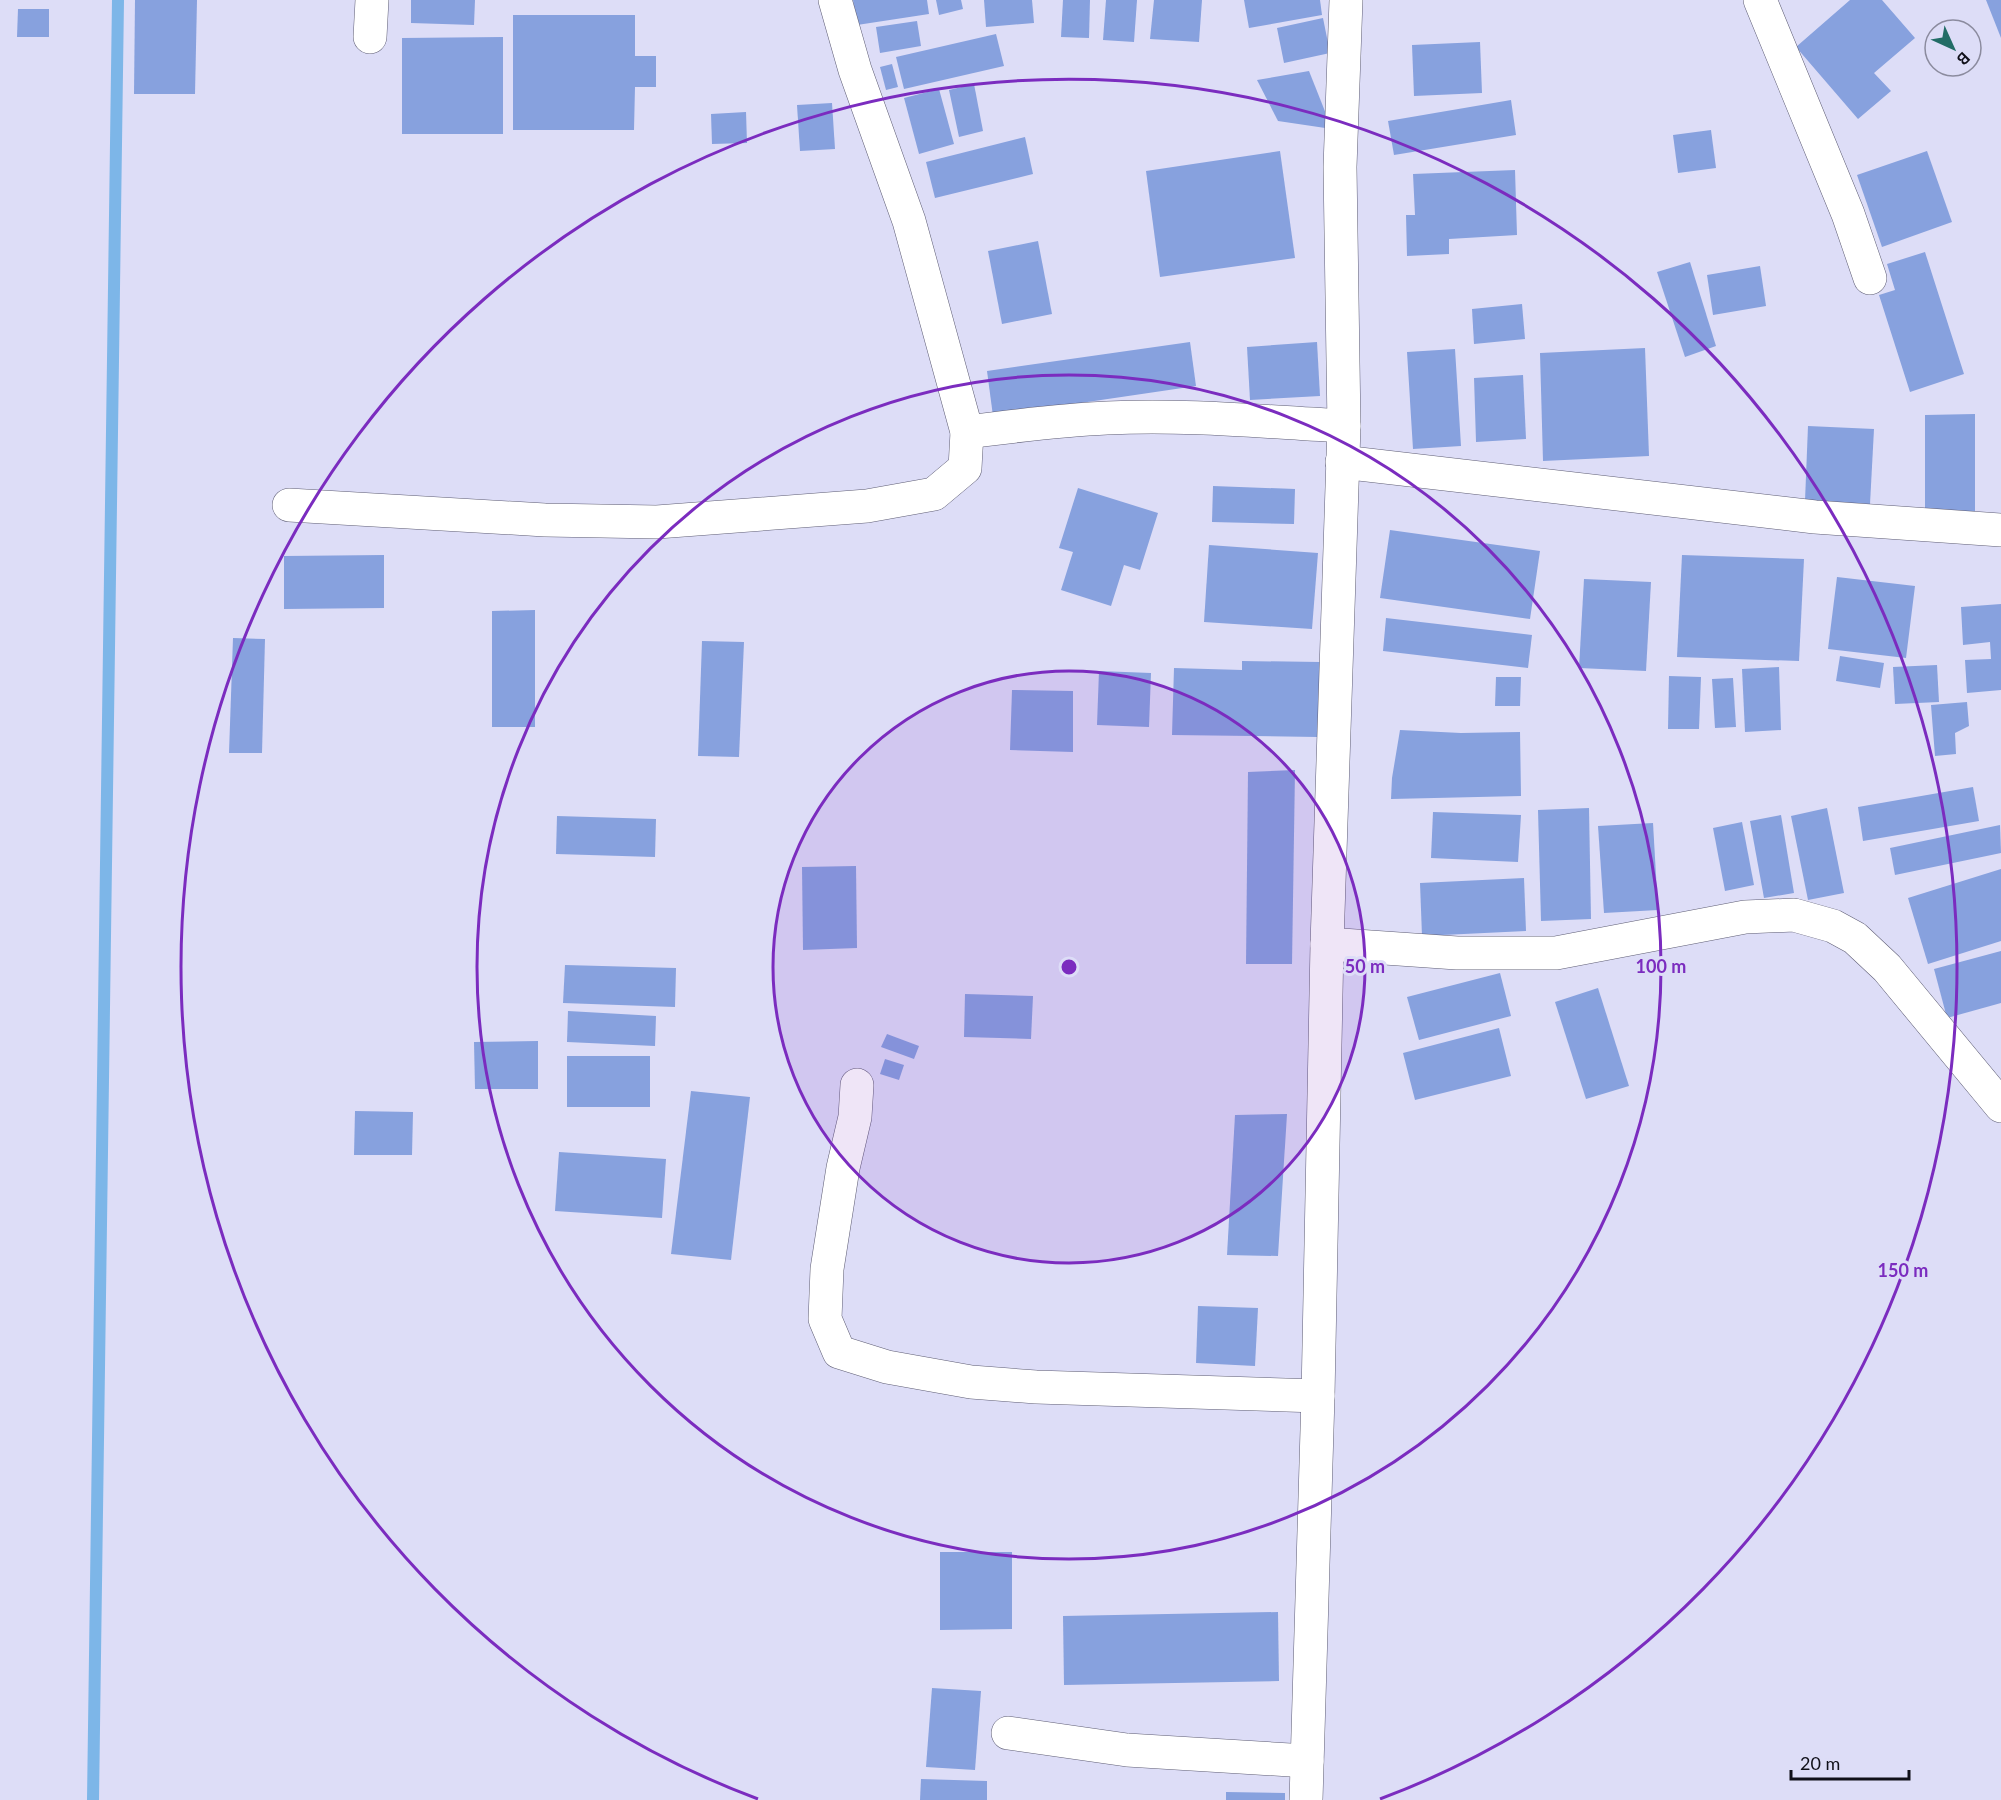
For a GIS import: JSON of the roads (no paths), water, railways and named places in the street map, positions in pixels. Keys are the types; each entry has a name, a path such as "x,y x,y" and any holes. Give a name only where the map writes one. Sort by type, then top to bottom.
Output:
{"street":[{"path":"370,37 372,0"},
{"path":"289,505 545,520 645,522 867,506 934,494 964,468 967,432 909,221 855,70 835,0"},
{"path":"1306,1800 1318,1396 1327,944 1344,426 1340,167 1346,0"},
{"path":"1760,0 1848,214 1870,278"},
{"path":"967,432 1108,417 1214,419 1344,426"},
{"path":"1342,462 1815,517 2001,530"},
{"path":"1327,944 1457,953 1556,952 1744,917 1794,915 1833,926 1855,938 1887,968 2001,1106"},
{"path":"857,1085 855,1117 843,1168 827,1269 825,1319 839,1352 887,1367 971,1382 1036,1387 1318,1396"},
{"path":"1008,1733 1127,1750 1307,1761"}],"waterway":[{"path":"93,1800 118,0"}]}
